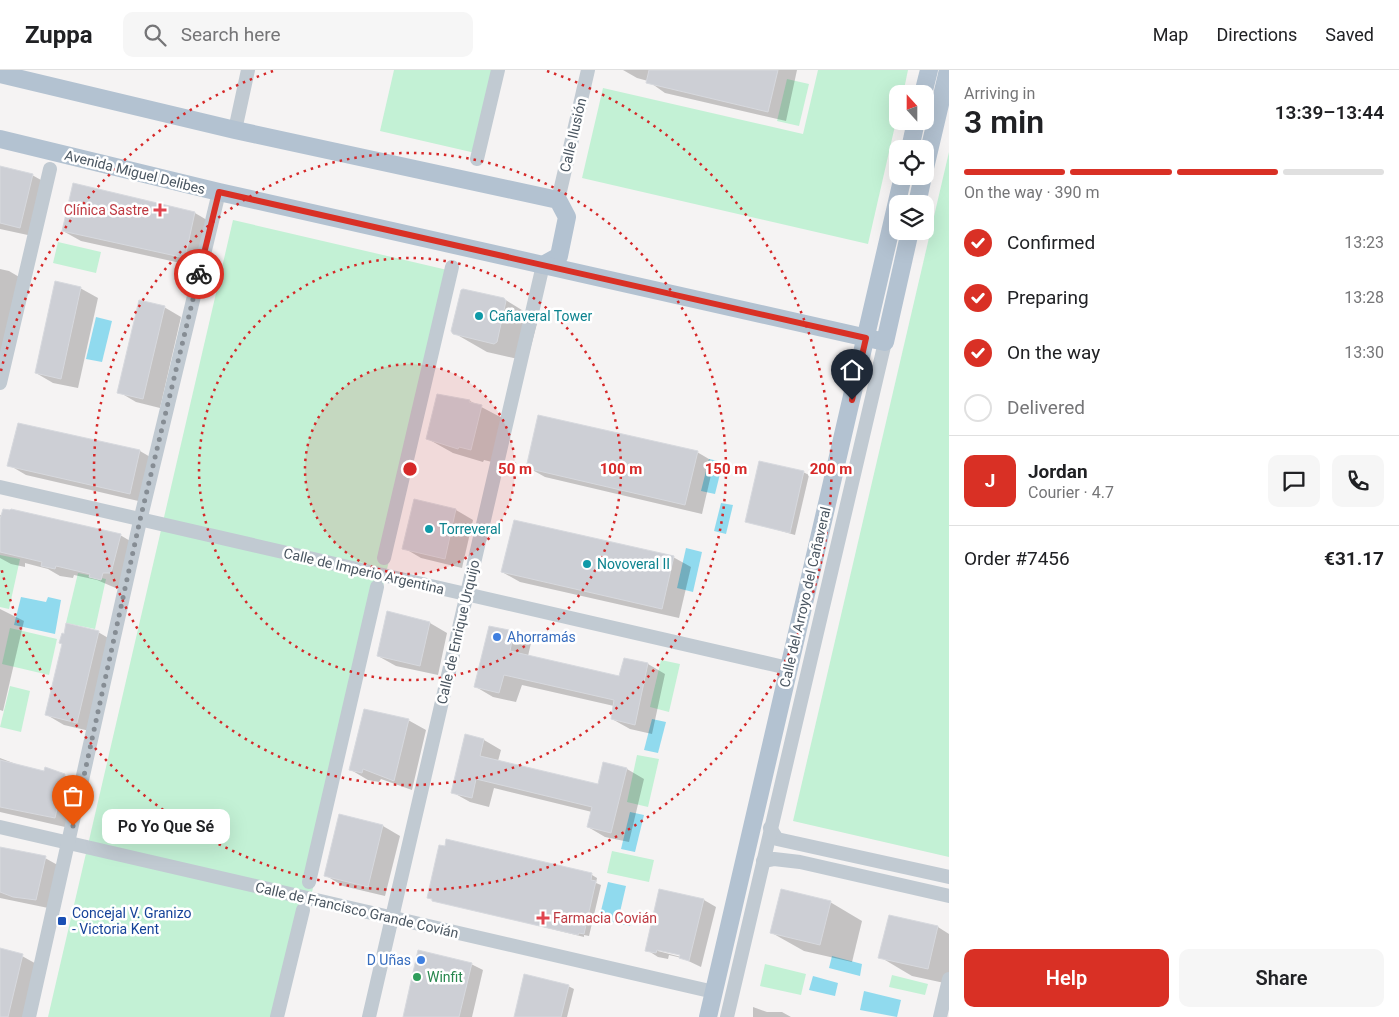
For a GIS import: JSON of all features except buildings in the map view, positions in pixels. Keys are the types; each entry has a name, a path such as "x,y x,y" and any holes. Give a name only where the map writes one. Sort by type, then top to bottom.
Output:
{"main road":[{"path":"925,85 928,70"},
{"path":"932,140 948,70"},
{"path":"0,74 235,130 558,200 567,216 558,256 543,265"},
{"name":"Avenida Miguel Delibes","path":"0,139 219,192 885,342"},
{"name":"Calle del Arroyo del Cañaveral","path":"708,1017 901,185"},
{"path":"885,342 908,240"}],"street":[{"path":"235,130 248,70"},
{"path":"477,159 498,70"},
{"name":"Calle Ilusión","path":"558,200 588,70"},
{"path":"0,383 50,169"},
{"path":"29,1017 140,520 219,192"},
{"name":"Calle de Enrique Urquijo","path":"369,1017 543,265"},
{"path":"384,558 452,267"},
{"name":"Calle del Arroyo del Cañaveral","path":"727,1017 885,342"},
{"name":"Calle de Imperio Argentina","path":"0,487 788,668"},
{"path":"310,882 377,587"},
{"name":"Calle de Francisco Grande Covián","path":"0,827 714,992"},
{"path":"770,828 777,839 949,878"},
{"path":"763,861 774,859 800,862 949,896"},
{"path":"277,1017 303,910"},
{"path":"940,1017 949,980"}],"green space":[{"path":"394,70 504,70 484,155 380,131"},
{"path":"818,70 908,70 905,85 889,85 889,130 894,130 892,140 889,140 889,152 868,244 582,178 603,88 803,134"},
{"path":"787,79 809,84 799,126 777,121"},
{"path":"949,152 949,857 793,821 928,240 934,240 934,216"},
{"path":"233,220 456,272 283,1017 48,1017"},
{"path":"58,242 101,252 96,273 53,263"},
{"path":"0,555 20,559 9,609 0,607"},
{"path":"78,573 106,579 95,629 66,623"},
{"path":"10,628 57,639 49,675 2,664"},
{"path":"661,660 680,664 669,712 650,707"},
{"path":"10,686 30,691 21,732 0,727"},
{"path":"637,755 659,759 648,807 627,802"},
{"path":"612,851 654,860 649,882 607,873"},
{"path":"765,964 806,974 801,995 760,986"},
{"path":"892,975 928,984 925,995 889,987"}],"water":[{"path":"96,317 112,321 102,362 86,359"},
{"path":"709,459 723,462 715,494 701,491"},
{"path":"721,503 733,505 726,534 714,531"},
{"path":"686,548 702,552 693,592 677,588"},
{"path":"21,597 46,602 48,597 61,600 55,634 14,625"},
{"path":"652,719 666,722 658,753 644,750"},
{"path":"630,812 644,815 635,852 621,849"},
{"path":"608,882 626,886 620,912 631,920 630,926 599,919"},
{"path":"832,956 862,964 860,976 829,968"},
{"path":"813,976 838,983 835,996 809,990"},
{"path":"864,991 901,1000 897,1017 860,1010"}],"way so far":[{"path":"73,826 140,520 199,274"}],"place":[{"name":"Clínica Sastre","path":"160,210"},
{"name":"Cañaveral Tower","path":"479,316"},
{"name":"Torreveral","path":"429,529"},
{"name":"Novoveral II","path":"587,564"},
{"name":"Ahorramás","path":"497,637"},
{"name":"Po Yo Que Sé","path":"73,826"},
{"name":"Farmacia Covián","path":"543,918"},
{"name":"Concejal V. Granizo - Victoria Kent","path":"62,921"},
{"name":"D Uñas","path":"421,960"},
{"name":"Winfit","path":"417,977"}],"route":[{"path":"199,274 219,192 866,338 852,400"}]}
